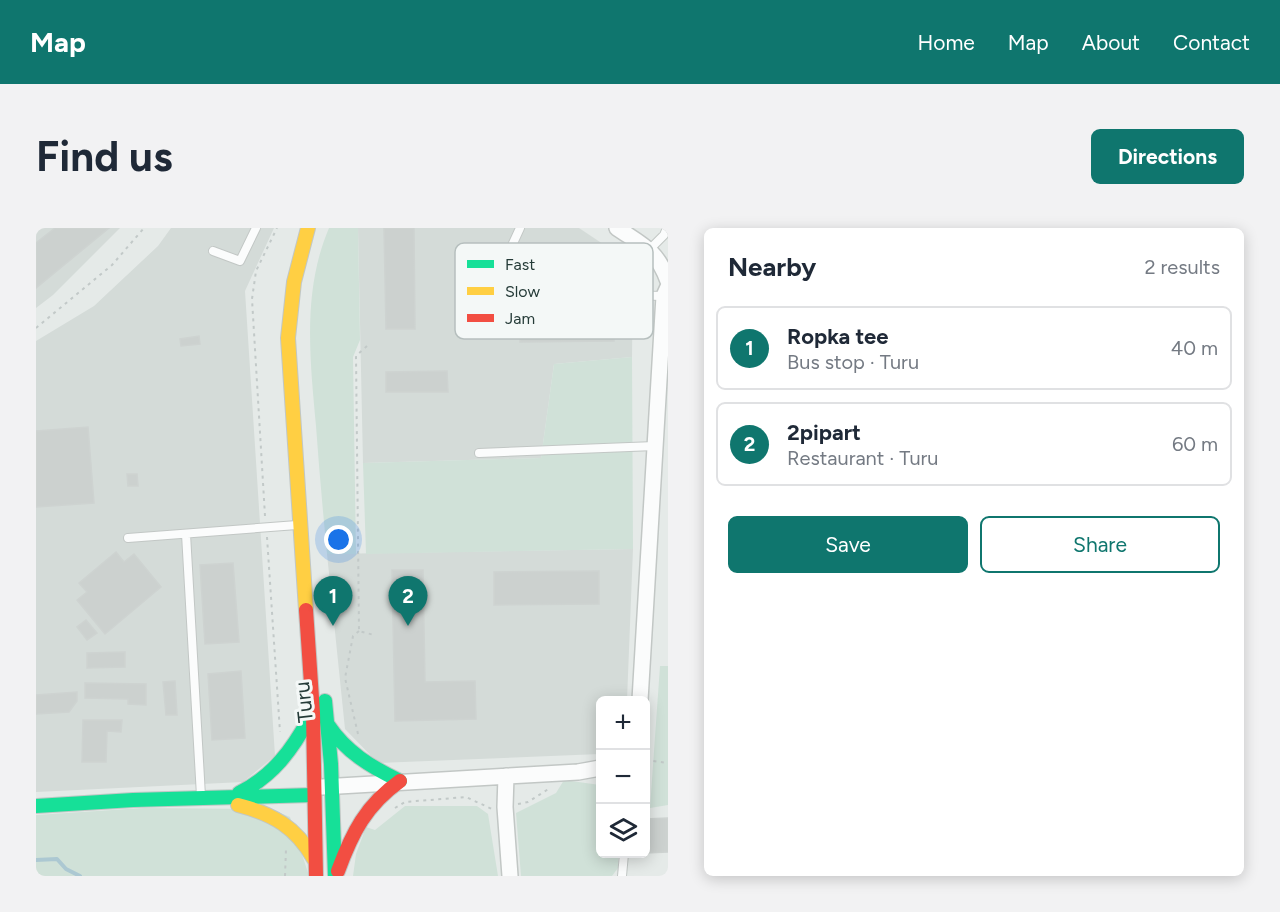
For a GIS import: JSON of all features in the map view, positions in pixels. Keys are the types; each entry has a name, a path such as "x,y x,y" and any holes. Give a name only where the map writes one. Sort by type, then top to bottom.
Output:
{"main road":[{"name":"Turu","path":"308,228 297,260 290,297 288,338 313,713 316,876"},
{"name":"Turu","path":"300,525 317,631 328,725 336,876"},
{"path":"240,793 265,780 297,743 313,713"},
{"path":"328,725 338,742 355,758 400,782"},
{"path":"336,876 360,820 377,796 400,782"},
{"path":"201,798 240,793 313,792"},
{"path":"36,806 313,792"},
{"path":"201,798 259,810 290,826 303,838 315,860"}],"street":[{"path":"617,228 640,243"},
{"path":"640,696 661,473 655,446 667,288 662,262 653,253"},
{"path":"313,792 400,782 596,768"},
{"path":"506,776 505,807 510,876"}],"lane":[{"path":"213,251 240,261 256,228"},
{"path":"513,243 520,228"},
{"path":"653,247 667,228"},
{"path":"479,453 655,446"},
{"path":"128,538 300,525"},
{"path":"186,534 201,798"},
{"path":"622,876 624,858"}],"path":[{"path":"36,328 112,265 144,228"},
{"path":"277,228 256,271 252,299 281,749 285,758"},
{"path":"359,632 356,356 367,346"},
{"path":"358,736 345,678 353,636 359,632 374,635"},
{"path":"650,761 668,763"},
{"path":"393,809 405,802 466,797 480,801 490,809 528,802 547,792 563,772"},
{"path":"285,876 286,841 290,826"}],"shaded area":[{"path":"36,228 120,228 53,295 36,308"},
{"path":"171,228 274,228 245,291 275,756 243,782 36,792 36,341 94,306 158,246"},
{"path":"329,228 358,228 360,340 353,357 356,554 327,554 320,474 310,326 315,276 320,252"},
{"path":"358,228 579,228 602,243 455,243 455,339 632,339 632,357 554,364 541,458 363,463"},
{"path":"632,357 633,549 366,554 363,463 541,458 554,364"},
{"path":"633,549 627,696 596,696 596,754 378,763 345,729 327,554"},
{"path":"660,666 668,666 668,805 650,808"},
{"path":"564,780 596,784 596,858 618,858 618,868 612,876 521,876 516,813 556,793"},
{"path":"405,806 477,806 488,814 498,876 353,876 356,854 366,827 375,830"},
{"path":"143,808 271,809 290,817 309,876 36,876 36,815"}],"building":[{"path":"55,228 109,228 36,288 36,243"},
{"path":"384,228 414,228 415,329 386,329"},
{"path":"199,336 200,344 181,346 180,339"},
{"path":"520,339 614,339 614,341 520,342"},
{"path":"447,371 448,392 386,392 386,372"},
{"path":"88,427 94,503 36,507 36,431"},
{"path":"127,474 137,474 138,486 128,486"},
{"path":"116,552 124,562 134,554 161,587 105,634 77,600 87,592 79,583"},
{"path":"233,563 239,642 205,644 200,565"},
{"path":"392,570 423,570 425,682 475,681 476,719 395,721"},
{"path":"599,571 599,604 494,605 494,572"},
{"path":"86,620 97,633 87,640 77,627"},
{"path":"125,652 125,667 87,668 87,653"},
{"path":"241,671 245,738 212,740 208,674"},
{"path":"175,681 177,715 166,715 163,682"},
{"path":"85,683 146,684 146,705 128,704 128,699 85,698"},
{"path":"77,692 77,701 69,712 36,714 36,695"},
{"path":"83,720 122,720 121,732 107,731 106,762 82,762"},
{"path":"668,818 668,852 650,853 650,819"}],"waterway":[{"path":"36,860 57,859 66,869 80,876"}],"traffic: fast":[{"path":"325,701 331,764 335,876"},
{"path":"239,793 262,779 281,761 310,717"},
{"path":"328,725 351,751 400,781"},
{"path":"36,806 133,800 313,795"}],"traffic: slow":[{"path":"306,610 288,338 294,282 308,228"},
{"path":"238,805 282,823 299,838 314,859"}],"traffic: jam":[{"path":"306,610 313,713 316,876"},
{"path":"338,871 355,832 369,810 400,781"}],"place":[{"name":"Ropka tee","path":"333,626"},
{"name":"2pipart","path":"408,626"}]}
